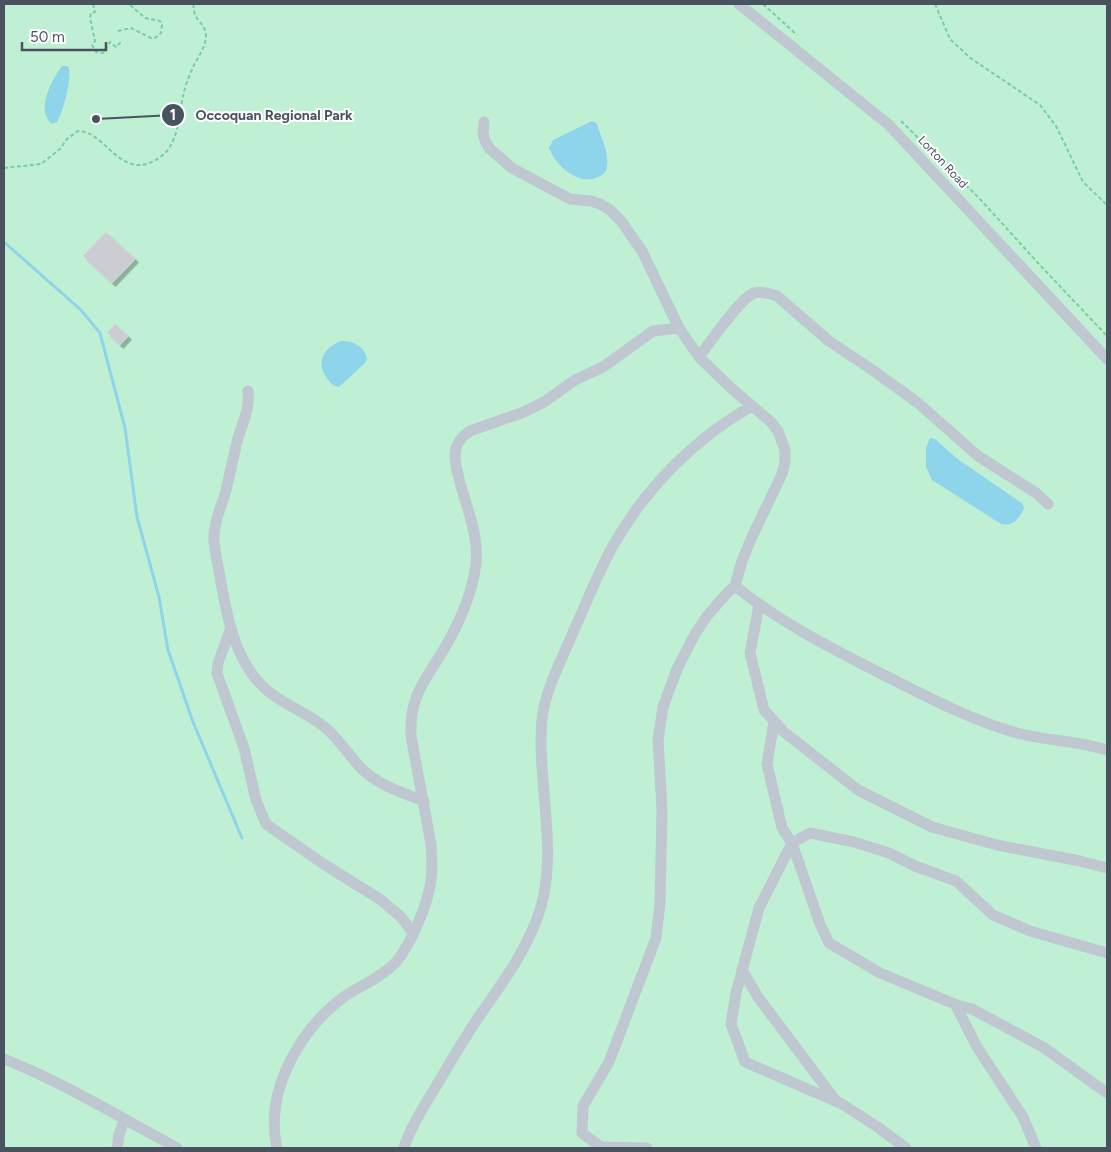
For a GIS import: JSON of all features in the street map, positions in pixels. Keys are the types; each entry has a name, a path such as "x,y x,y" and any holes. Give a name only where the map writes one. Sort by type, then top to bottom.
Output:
{"street":[{"name":"Lorton Road","path":"739,4 889,125 1107,359"},
{"path":"484,122 483,132 490,149 512,168 570,199 600,204 610,210 621,221 642,251 679,328 698,358 771,422 783,442 785,462 779,481 748,546 735,586 722,598 695,634 677,669 664,707 658,740 662,819 660,903 656,938 609,1062 583,1106 582,1133 601,1147 647,1148"},
{"path":"698,358 748,296 761,292 777,296 828,341 918,403 978,456 1036,493 1048,504"},
{"path":"277,1148 274,1121 276,1104 279,1088 288,1064 321,1018 346,996 392,966 402,954 413,934 426,900 432,873 431,844 412,736 412,710 420,687 444,649 464,611 474,579 476,559 472,525 456,466 455,454 459,441 470,431 524,412 544,402 575,380 604,367 653,331 679,328"},
{"path":"248,391 247,411 216,519 214,536 224,600 231,627 246,665 257,681 269,692 315,720 329,731 370,776 390,787 424,801"},
{"path":"404,1148 414,1124 468,1034 514,968 538,917 546,874 547,838 542,738 544,705 599,575 626,524 667,474 719,426 752,406"},
{"path":"735,586 778,617 858,661 951,707 1021,734 1107,750"},
{"path":"759,605 750,653 764,710 784,732 858,790 932,827 997,845 1063,857 1107,868"},
{"path":"231,627 218,663 217,673 244,748 256,800 266,824 386,904 401,917 413,934"},
{"path":"774,722 767,764 782,828 792,844 820,924 829,943 880,973 972,1010 1043,1046 1107,1093"},
{"path":"906,1148 876,1126 837,1102 745,1062 731,1024 736,993 759,908 792,844 810,833 854,842 889,853 915,866 956,881 993,915 1030,931 1107,953"},
{"path":"742,970 758,997 837,1102"},
{"path":"955,1004 977,1047 1023,1117 1036,1148"},
{"path":"4,1059 63,1086 176,1148"},
{"path":"117,1148 124,1119"}],"path":[{"path":"93,4 95,12 91,14 90,18 95,41 92,44 96,52 103,53 110,42 116,46 121,42"},
{"path":"118,32 131,28 150,38 155,38 161,33 162,25 160,21 145,18 129,4"},
{"path":"4,168 41,164 78,131 89,133 106,148 130,164 142,165 157,160 166,152 173,139 179,121 183,95 206,36 204,26 196,16 193,4"},
{"path":"935,4 950,38 969,57 1040,105 1056,126 1083,182 1107,205"}],"green space":[{"path":"4,4 1107,4 1107,1148 4,1148"}],"water":[{"path":"62,66 68,66 68,86 57,122 52,124 47,118 45,103 50,87"},
{"path":"592,121 597,124 604,145 607,155 607,168 600,176 583,179 569,173 562,167 549,148 553,140"},
{"path":"341,341 361,347 367,359 339,387 333,385 328,380 323,372 322,361 326,351"},
{"path":"930,438 935,439 959,460 1023,504 1024,509 1018,519 1009,524 1001,524 932,480 926,467 926,448"}],"building":[{"path":"106,232 135,259 112,283 83,256"},
{"path":"115,324 128,336 120,345 107,333"}],"waterway":[{"path":"4,242 81,310 100,333 125,428 137,517 159,597 168,650 193,722 242,838"}],"place":[{"name":"Occoquan Regional Park","path":"96,119"}]}
